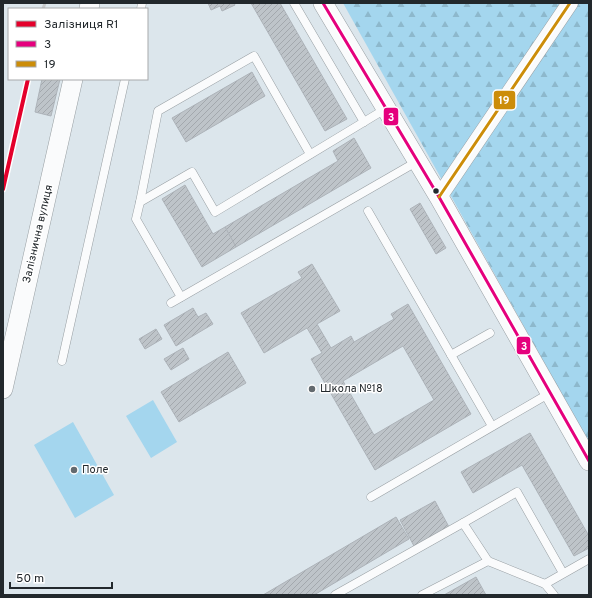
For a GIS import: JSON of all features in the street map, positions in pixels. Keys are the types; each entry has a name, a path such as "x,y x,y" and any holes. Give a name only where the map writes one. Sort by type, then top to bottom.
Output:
{"street":[{"path":"323,3 440,197 589,461"},
{"path":"440,197 570,3"},
{"name":"Залізнична вулиця","path":"3,389 73,80"}],"lane":[{"path":"294,3 364,122"},
{"path":"181,297 136,220 158,111 254,56 310,154"},
{"path":"62,361 125,80"},
{"path":"140,202 192,172 215,212 387,108"},
{"path":"171,303 418,161"},
{"path":"368,212 492,426"},
{"path":"451,355 490,333"},
{"path":"371,497 550,393"},
{"path":"335,595 517,492 563,573"},
{"path":"463,523 488,561 545,584 554,595"},
{"path":"545,584 589,559"},
{"path":"422,595 488,561"}],"green space":[{"path":"343,3 589,3 589,443"},
{"path":"153,400 177,442 151,458 126,416"},
{"name":"Поле","path":"73,422 114,495 75,518 34,445"}],"building":[{"path":"208,3 234,3 235,5 222,11 220,6 211,10"},
{"path":"251,3 280,3 347,119 325,131"},
{"path":"252,72 265,96 186,142 172,118"},
{"path":"42,80 60,80 51,116 35,112"},
{"path":"354,138 371,168 236,247 225,227 338,161 333,151"},
{"path":"185,185 213,234 225,227 236,247 202,267 162,199"},
{"path":"420,203 446,248 436,254 410,209"},
{"path":"312,264 340,311 317,324 331,348 351,336 354,342 394,319 391,314 408,304 471,414 375,470 311,359 322,353 307,328 264,353 241,313 302,278 298,272","holes":["403,346 434,400 374,435 343,381"]},
{"path":"193,308 198,317 206,313 213,324 176,346 164,325"},
{"path":"156,329 162,339 145,349 139,339"},
{"path":"183,348 189,359 171,370 164,359"},
{"path":"228,352 246,383 179,422 161,392"},
{"path":"530,433 589,536 589,548 574,556 522,465 473,493 461,472"},
{"path":"435,501 449,527 414,546 400,520"},
{"path":"396,517 409,539 314,595 263,595"},
{"path":"476,577 486,595 444,595"}],"railway":[{"path":"43,8 45,3"},
{"path":"3,189 28,80"}],"rail line":[{"name":"R1","path":"3,189 28,80"}],"transit line":[{"name":"3","path":"323,3 439,197 589,461"},
{"name":"19","path":"439,197 570,3"}],"place":[{"name":"Школа №18","path":"312,389"},
{"name":"Поле","path":"74,470"}]}
